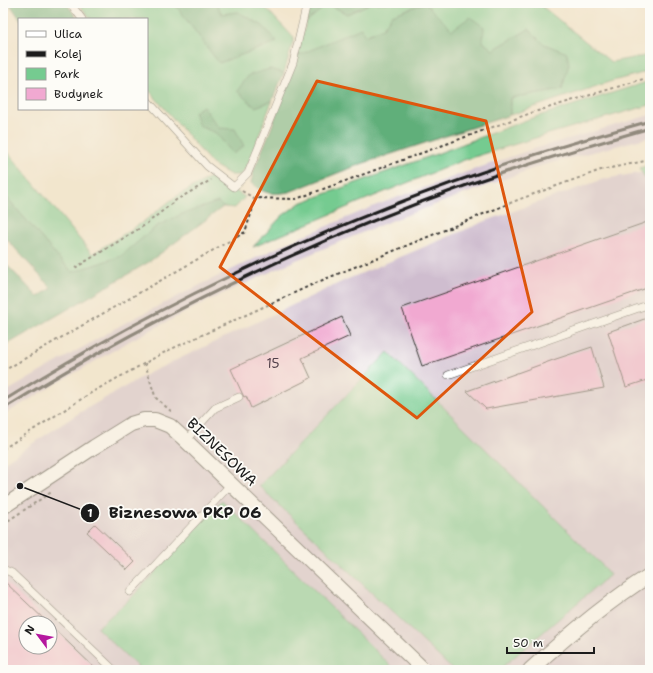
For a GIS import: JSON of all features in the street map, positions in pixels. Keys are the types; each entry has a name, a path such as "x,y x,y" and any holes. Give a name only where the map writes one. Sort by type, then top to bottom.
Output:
{"street":[{"name":"BIZNESOWA","path":"3,507 131,424 144,420 155,420 162,422 170,426 186,440 424,670"},
{"path":"530,670 597,613 650,575"}],"lane":[{"path":"70,3 81,18"},
{"path":"148,101 207,166 234,187 248,173 290,70 307,3"},
{"path":"448,375 650,304"},
{"path":"186,440 216,408 239,397"},
{"path":"130,592 231,484"},
{"path":"3,569 12,573 114,670"}],"path":[{"path":"234,187 254,198 296,199 531,113 650,76"},
{"path":"3,448 94,391 167,351 318,282 520,199 601,170 650,160"},
{"path":"74,268 145,225 176,200 219,175"},
{"path":"3,371 245,232 252,211 254,198"},
{"path":"145,363 156,398 161,402"},
{"path":"3,524 54,490"}],"highlighted area":[{"path":"317,81 486,121 532,312 417,418 220,267"}],"shaded area":[{"path":"650,115 650,137 540,166 388,222 296,260 212,299 133,339 3,415 4,393 123,324 287,243 377,205 461,174 530,150"},
{"path":"650,171 650,670 3,670 3,463 79,413 149,373 348,279 486,221 604,179"}],"green space":[{"path":"9,3 66,3 77,18 19,18"},
{"path":"78,3 174,3 219,63 277,42 263,26 238,12 222,14 216,3 261,3 294,38 284,73 270,69 255,107 272,101 248,164 241,175 231,175 212,164 148,89 148,18 90,18"},
{"path":"174,3 216,3 222,14 238,12 263,26 277,42 219,63"},
{"path":"309,3 371,3 347,14 328,4 306,22"},
{"path":"371,3 424,3 392,15 383,28 365,36 360,29 297,56 306,22 328,4 347,14"},
{"path":"425,3 538,3 611,62 650,55 650,71 609,82 510,115 510,98 562,89 567,53 544,44 529,29 493,50 483,42 452,30"},
{"path":"425,3 452,30 470,17 484,27 483,42 493,50 529,29 544,44 567,53 569,64 562,89 510,98 510,115 361,164 289,192 268,193 251,183 254,170 271,129 297,56 361,28 365,36 383,28 392,15"},
{"path":"270,69 284,73 272,101 255,107 237,91 249,75"},
{"path":"650,81 650,105 464,160 253,247 282,216 300,203 529,119"},
{"path":"203,106 219,128 235,129 244,146 233,154 216,133 199,126 194,112"},
{"path":"3,146 92,254 143,222 175,197 210,177 245,197 235,208 223,207 218,202 157,226 121,256 73,272 62,262 3,193"},
{"path":"650,165 650,185 639,168"},
{"path":"3,193 62,262 73,272 121,256 157,226 182,214 218,202 223,207 149,262 3,347 3,261 38,297 51,288 3,235"},
{"path":"388,352 601,564 610,575 499,670 453,670 259,486"},
{"path":"222,500 395,670 141,670 97,628 131,598"}],"building":[{"path":"650,221 650,287 422,366 402,308"},
{"path":"342,317 350,336 302,358 311,378 251,408 246,396 244,397 231,369"},
{"path":"650,317 650,379 626,387 608,332"},
{"path":"592,347 604,388 486,409 467,391 556,359"},
{"path":"95,524 135,562 127,570 87,532"},
{"path":"3,580 40,615 18,615 18,655 58,655 58,633 97,670 3,670"}],"railway":[{"path":"3,401 65,363 194,293 328,232 465,178 548,151 650,121"},
{"path":"3,409 114,344 229,285 287,258 347,232 467,185 558,155 650,128"}],"place":[{"name":"Biznesowa PKP 06","path":"20,486"}]}
